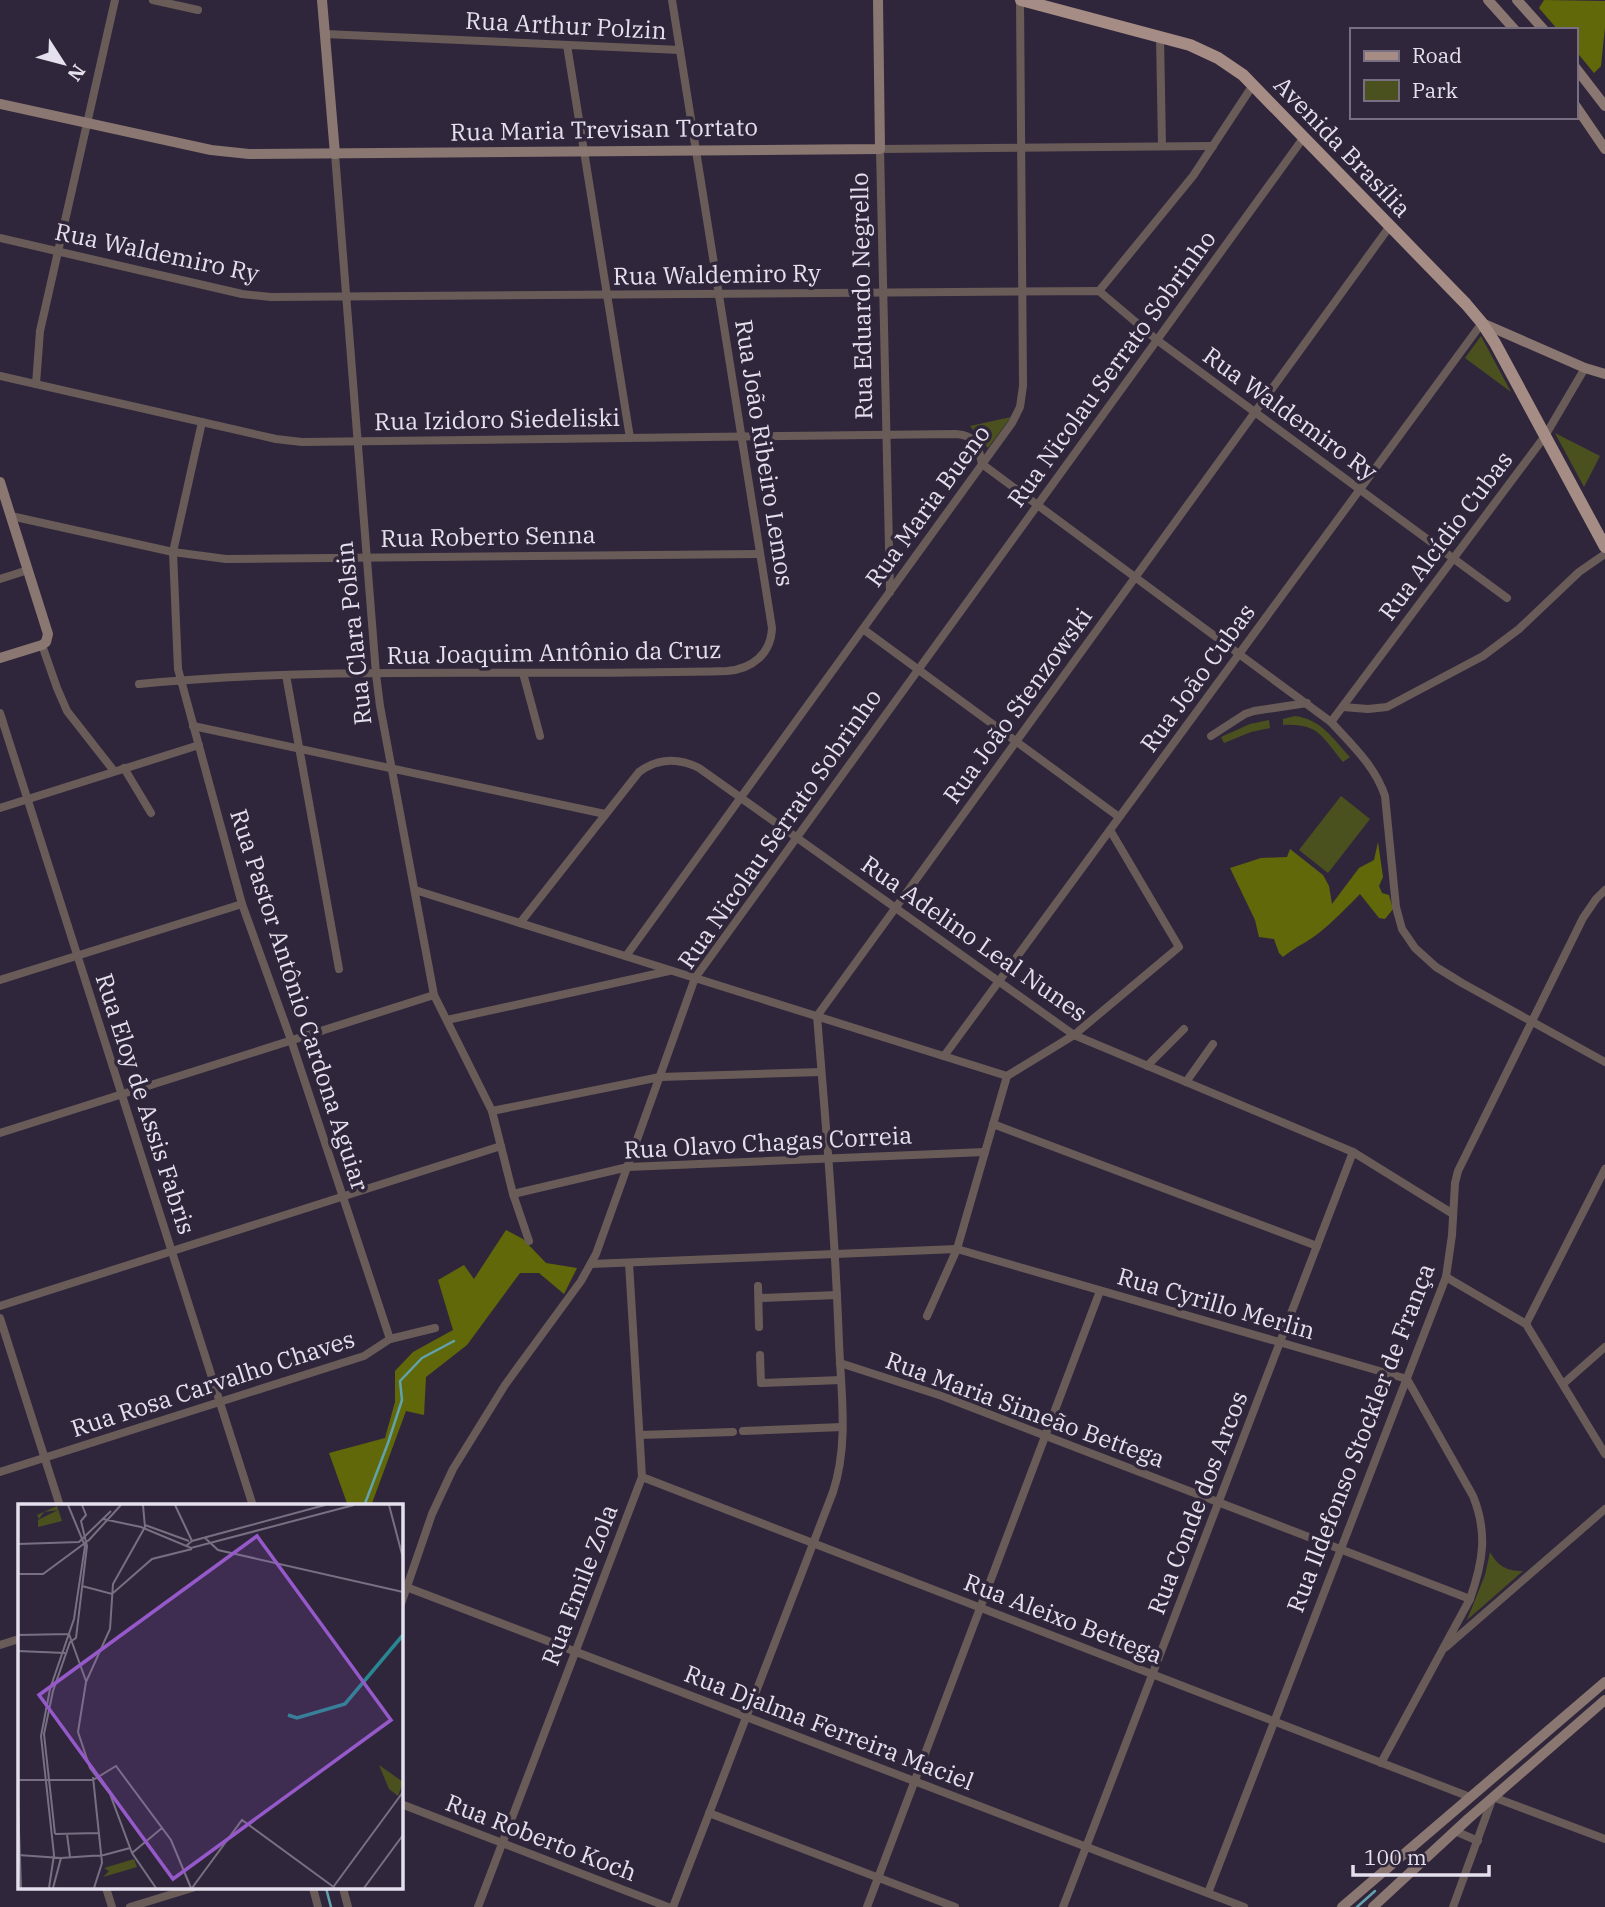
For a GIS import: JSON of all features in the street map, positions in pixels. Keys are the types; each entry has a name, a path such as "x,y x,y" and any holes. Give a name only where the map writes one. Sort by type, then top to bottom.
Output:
{"main road":[{"name":"Rua Clara Polsin","path":"322,0 335,154"},
{"name":"Rua Eduardo Negrello","path":"878,0 880,149"},
{"name":"Avenida Brasília","path":"1021,0 1160,36 1202,50 1231,66 1304,137 1482,323 1585,368 1605,374"},
{"path":"1488,0 1513,28"},
{"path":"1517,0 1542,28"},
{"path":"1577,70 1605,106"},
{"name":"Rua Maria Trevisan Tortato","path":"0,104 229,153 880,149"},
{"path":"1577,108 1605,149"},
{"path":"1482,323 1605,547"},
{"path":"0,481 3,503 11,516 48,634 42,645 0,658"},
{"path":"1342,1907 1605,1682"},
{"path":"1373,1907 1493,1797 1605,1700"}],"street":[{"path":"36,384 38,340 115,0"},
{"path":"153,0 198,10"},
{"name":"Rua João Ribeiro Lemos","path":"672,0 772,628 769,646 758,660"},
{"name":"Rua Maria Bueno","path":"626,957 1012,423 1020,407 1023,386 1021,0"},
{"name":"Rua Arthur Polzin","path":"325,34 680,50"},
{"path":"1160,36 1162,146"},
{"path":"567,45 630,438"},
{"path":"1099,291 1193,176 1253,85"},
{"name":"Rua Nicolau Serrato Sobrinho","path":"404,1586 453,1469 505,1385 591,1264 606,1230 695,978 1304,137"},
{"name":"Rua Maria Trevisan Tortato","path":"880,149 1213,146"},
{"name":"Rua Eduardo Negrello","path":"880,149 890,592"},
{"name":"Rua Clara Polsin","path":"335,154 376,674 392,768 434,995 492,1111 513,1194 529,1241"},
{"name":"Rua João Stenzowski","path":"817,1016 1390,226"},
{"name":"Rua Waldemiro Ry","path":"0,238 242,294 271,297 1099,291 1157,340 1507,598"},
{"name":"Rua João Cubas","path":"944,1056 1482,323"},
{"name":"Rua Alcídio Cubas","path":"1331,722 1545,436 1585,368"},
{"name":"Rua Izidoro Siedeliski","path":"0,376 289,441 964,434 975,441 982,464"},
{"name":"Rua Pastor Antônio Cardona Aguiar","path":"202,422 173,552 178,669 242,904 291,1040 390,1339"},
{"path":"982,464 1331,722 1367,762 1380,781 1388,815 1396,907 1408,940 1436,967 1605,1062"},
{"name":"Rua Roberto Senna","path":"11,516 173,552 226,559 760,554"},
{"path":"1343,707 1368,709 1387,706 1483,656 1519,629 1579,572 1605,554"},
{"path":"0,579 28,570"},
{"path":"863,629 1119,817"},
{"path":"42,645 67,711 114,771"},
{"name":"Rua Joaquim Antônio da Cruz","path":"139,684 286,674 727,671 743,669 758,660"},
{"path":"523,673 540,736"},
{"path":"286,674 340,969"},
{"path":"1211,736 1254,711 1307,704"},
{"name":"Rua Eloy de Assis Fabris","path":"0,713 252,1504"},
{"path":"193,726 605,814 520,923"},
{"path":"0,808 198,745"},
{"name":"Rua Adelino Leal Nunes","path":"605,814 647,766 677,760 688,762 1074,1035 1353,1152 1453,1214"},
{"path":"124,768 151,813"},
{"path":"927,1316 957,1250 1007,1076 1074,1035 1180,947 1110,830"},
{"path":"415,890 1007,1076"},
{"name":"Rua Ildefonso Stockler de França","path":"1208,1893 1446,1276 1458,1171 1583,918 1595,899 1605,890"},
{"path":"0,981 242,904"},
{"path":"446,1020 670,970"},
{"path":"0,1133 434,995"},
{"path":"671,1907 813,1543 837,1479 842,1454 836,1254 817,1016"},
{"path":"1147,1066 1184,1029"},
{"path":"1186,1082 1213,1044"},
{"path":"492,1111 660,1077 821,1072"},
{"path":"993,1124 1317,1246"},
{"path":"0,1306 501,1146"},
{"name":"Rua Olavo Chagas Correia","path":"513,1194 628,1167 985,1152"},
{"name":"Rua Conde dos Arcos","path":"1063,1907 1353,1152"},
{"path":"1526,1324 1605,1169"},
{"name":"Rua Cyrillo Merlin","path":"591,1264 957,1250 1406,1379"},
{"name":"Rua Emile Zola","path":"478,1907 642,1477 629,1263"},
{"path":"1446,1276 1526,1324 1605,1454"},
{"path":"758,1286 759,1327"},
{"path":"867,1907 1100,1291"},
{"path":"759,1298 837,1295"},
{"path":"0,1318 59,1504"},
{"name":"Rua Rosa Carvalho Chaves","path":"0,1472 364,1356 390,1339 435,1328"},
{"path":"1563,1384 1605,1347"},
{"path":"760,1355 761,1383 841,1380"},
{"name":"Rua Maria Simeão Bettega","path":"840,1363 942,1396 1470,1599"},
{"path":"1381,1763 1470,1599 1482,1555 1483,1531 1473,1496 1406,1379"},
{"path":"640,1435 842,1427"},
{"name":"Rua Aleixo Bettega","path":"642,1477 1470,1797"},
{"path":"1442,1651 1605,1509"},
{"name":"Rua Djalma Ferreira Maciel","path":"404,1586 1244,1907"},
{"path":"0,1645 18,1639"},
{"path":"1453,1907 1493,1797 1605,1839"},
{"name":"Rua Roberto Koch","path":"402,1804 671,1907"},
{"path":"709,1813 956,1907"},
{"path":"1455,1831 1478,1841"},
{"path":"107,1890 113,1907"},
{"path":"130,1907 185,1890"},
{"path":"314,1890 318,1907"},
{"path":"344,1890 348,1907"}],"green space":[{"path":"1544,0 1605,1 1601,66 1594,73 1577,52 1577,28 1556,28 1539,8"},
{"path":"1481,336 1511,392 1465,358"},
{"path":"1011,417 988,448 970,426"},
{"path":"1555,433 1600,456 1584,487"},
{"path":"1295,716 1319,726 1350,757 1343,762 1319,733 1312,729 1283,725 1283,719"},
{"path":"1269,720 1270,728 1224,743 1221,737 1250,724"},
{"path":"1341,796 1370,819 1328,873 1299,850"},
{"path":"1378,842 1383,877 1379,886 1382,893 1389,895 1393,909 1385,919 1379,918 1360,894 1325,928 1283,957 1274,939 1259,937 1255,920 1230,868 1261,858 1287,857 1290,849 1323,875 1329,886 1332,904 1359,868 1374,860"},
{"path":"506,1230 523,1239 546,1263 577,1268 564,1294 539,1273 520,1273 467,1345 426,1377 424,1415 406,1411 372,1504 347,1504 329,1453 385,1438 395,1402 395,1371 413,1352 453,1330 438,1280 464,1265 474,1279"},
{"path":"1490,1552 1503,1567 1523,1571 1467,1620 1485,1575"}],"waterway":[{"path":"365,1504 402,1400 400,1381 422,1358 454,1341"},
{"path":"327,1890 331,1907"},
{"path":"1357,1907 1375,1891"}]}
